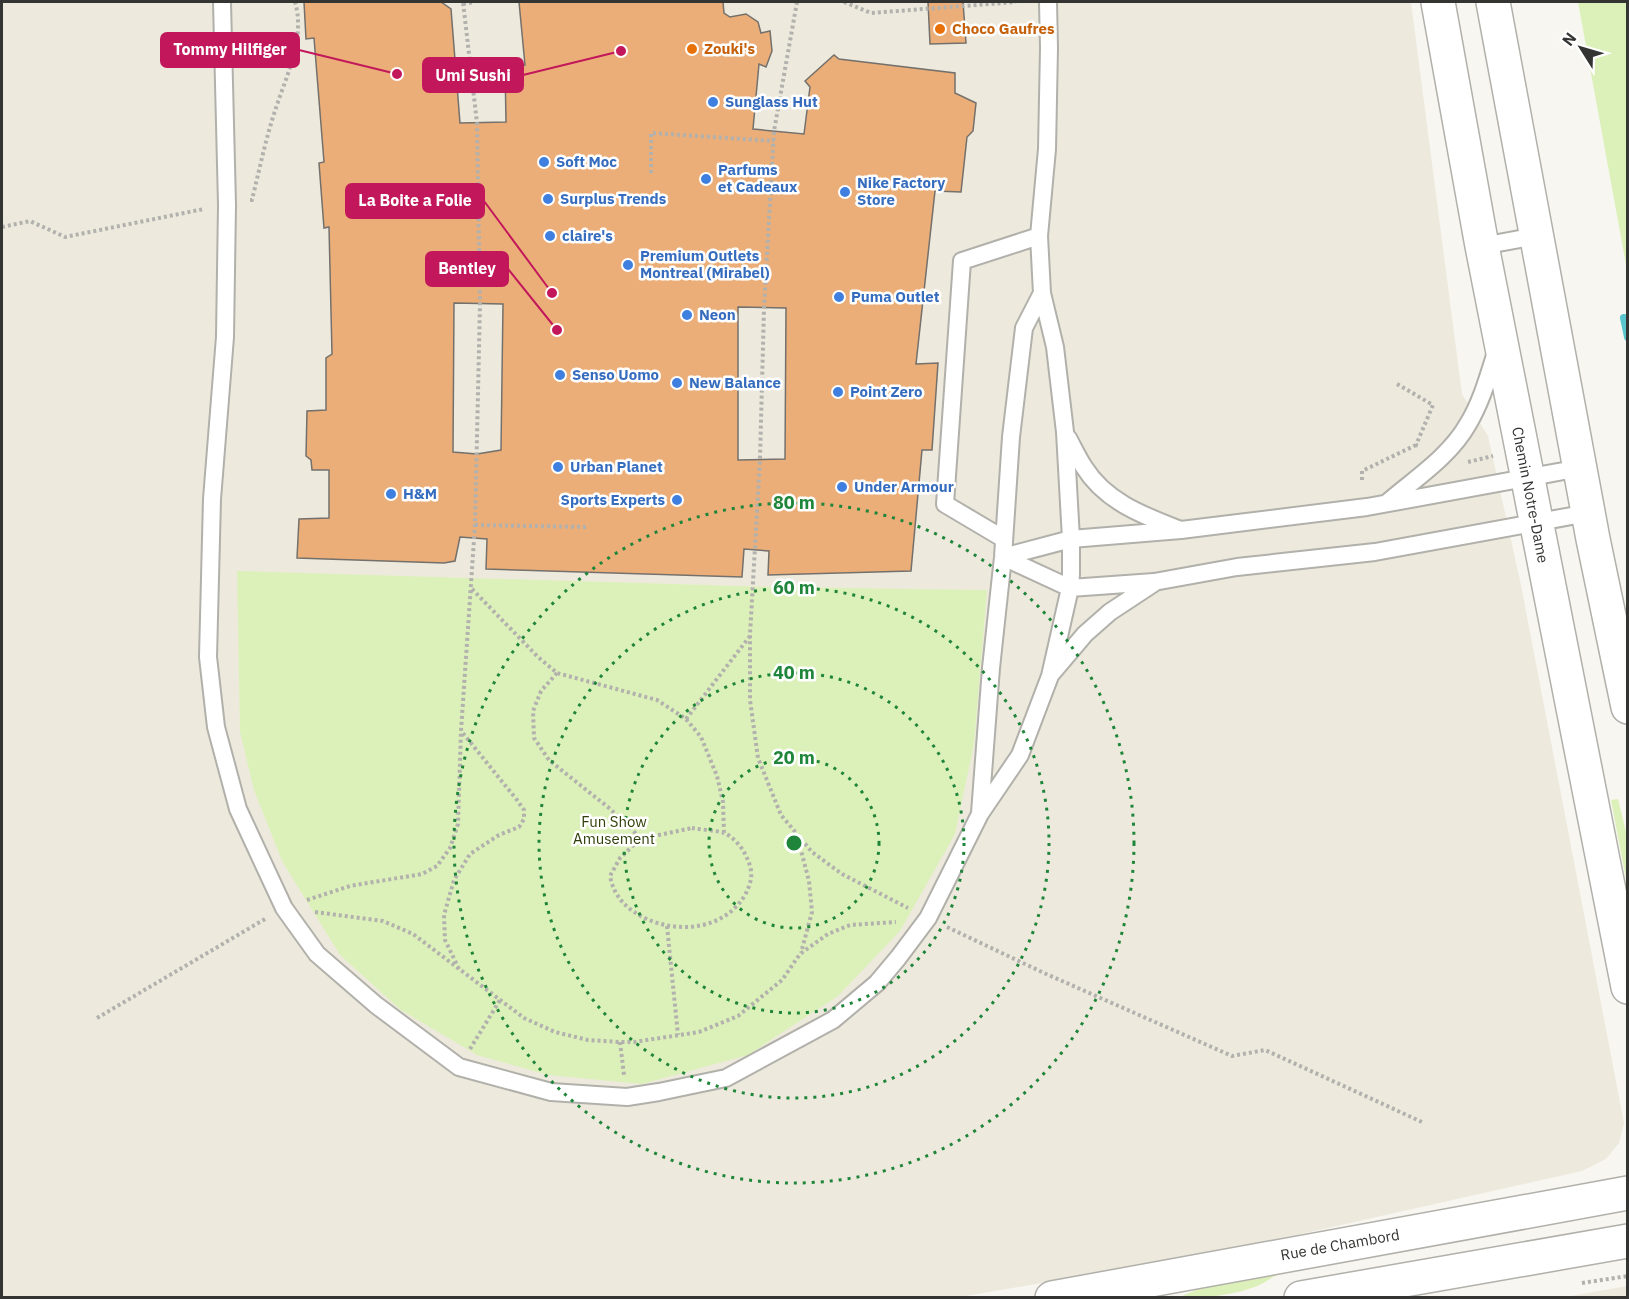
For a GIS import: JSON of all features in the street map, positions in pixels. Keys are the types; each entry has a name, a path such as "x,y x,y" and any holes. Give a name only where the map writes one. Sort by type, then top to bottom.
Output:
{"street":[{"name":"Chemin Notre-Dame","path":"1438,2 1535,522 1628,987"},
{"path":"1492,2 1588,513 1628,707"},
{"name":"Rue de Chambord","path":"1052,1298 1628,1192"},
{"path":"1301,1298 1628,1241"}],"lane":[{"path":"222,2 226,205 225,337 212,499 208,657 216,727 238,809 284,908 317,954 376,1005 459,1067 551,1092 627,1097 726,1078 833,1020 877,983 928,918 980,814 1020,755 1050,676 1070,588 1071,539 1065,432 1055,347 1042,293 1039,236 1047,149 1048,2"},
{"path":"1004,539 945,504 962,261 1039,236"},
{"path":"1482,246 1536,236"},
{"path":"980,814 1011,437 1024,328 1042,293"},
{"path":"1387,503 1443,455 1468,424 1482,394 1500,340"},
{"path":"1065,432 1083,467 1105,492 1135,512 1181,530"},
{"path":"1003,556 1071,539 1181,530 1387,503 1580,468"},
{"path":"1003,556 1070,588 1154,582 1237,567 1375,552 1588,513"},
{"path":"1050,676 1085,634 1110,612 1154,582"}],"path":[{"path":"2,227 30,221 65,237 252,200 273,116 296,48 298,11 295,2"},
{"path":"97,1018 284,908 350,886 422,874 437,866 450,848 458,825 461,731 475,525 480,304 477,134 463,2 475,2"},
{"path":"797,2 774,141 764,308 760,459 750,635 750,700 758,758 781,815 812,852 842,874 928,918 1044,973 1232,1056 1265,1050 1422,1122"},
{"path":"844,2 871,13 1016,2"},
{"path":"651,173 651,133 774,141"},
{"path":"1397,384 1433,405 1416,445"},
{"path":"1362,480 1362,471 1416,445 1423,446"},
{"path":"1458,464 1499,455"},
{"path":"475,525 588,527"},
{"path":"472,589 538,657 557,673 657,700 686,719 701,737 717,776 723,802 724,833"},
{"path":"686,719 750,635"},
{"path":"557,673 541,691 533,711 534,738 549,760 609,808 640,839"},
{"path":"460,969 446,940 444,915 454,880 470,855 499,835 519,827 524,819 524,810 518,800 461,731"},
{"path":"692,828 724,833 740,845 750,863 752,881 740,904 720,920 690,927 662,926 640,916 622,903 612,889 610,876 620,858 640,839 692,828"},
{"path":"284,908 383,921 413,934 524,1018 555,1032 588,1040 634,1042 699,1032 738,1016 782,980 800,954 812,912 809,881 796,833"},
{"path":"800,954 828,934 850,925 886,924 928,918"},
{"path":"667,926 678,1035"},
{"path":"459,1067 500,1000"},
{"path":"620,1041 627,1097"}],"shaded area":[{"path":"2,2 1411,2 1462,394 1488,436 1521,585 1624,1123 1619,1143 1606,1159 1582,1171 1216,1253 960,1297 2,1298"},
{"path":"1627,1286 1627,1297 1565,1297"}],"green space":[{"path":"1578,2 1627,2 1627,270"},
{"name":"Fun Show Amusement","path":"237,571 774,587 987,590 974,744 955,834 900,931 838,996 748,1055 642,1084 548,1075 477,1055 401,1010 340,955 282,861 254,790 240,732"},
{"path":"1618,799 1627,836 1627,884 1611,800"},
{"path":"1285,1271 1246,1290 1218,1296 1180,1297 1226,1277"}],"building":[{"name":"Premium Outlets Montreal (Mirabel)","path":"304,2 441,2 451,9 460,123 506,122 505,67 525,65 519,2 723,2 724,13 730,17 746,14 758,22 761,33 770,31 772,51 766,67 759,64 753,129 804,134 810,87 805,81 834,55 839,59 955,73 955,93 976,103 973,131 967,137 961,192 935,191 916,364 938,363 932,450 922,450 911,571 768,575 769,551 744,549 742,577 486,569 487,539 460,537 455,561 444,563 297,558 299,519 329,518 329,470 312,470 311,460 306,456 307,411 326,410 326,358 332,354 329,227 324,228 319,163 324,162 314,38 306,39","holes":["454,303 503,304 501,450 477,454 453,452","738,307 786,308 785,459 738,460"]},
{"path":"928,2 963,2 966,43 930,44"}],"waterway":[{"path":"1624,318 1628,337"}],"place":[{"name":"Choco Gaufres","path":"940,29"},
{"name":"Zouki's","path":"692,49"},
{"name":"Umi Sushi","path":"621,51"},
{"name":"Tommy Hilfiger","path":"397,74"},
{"name":"Sunglass Hut","path":"713,102"},
{"name":"Soft Moc","path":"544,162"},
{"name":"Parfums et Cadeaux","path":"706,179"},
{"name":"Nike Factory Store","path":"845,192"},
{"name":"Surplus Trends","path":"548,199"},
{"name":"claire's","path":"550,236"},
{"name":"Premium Outlets Montreal (Mirabel)","path":"628,265"},
{"name":"La Boite a Folie","path":"552,293"},
{"name":"Puma Outlet","path":"839,297"},
{"name":"Neon","path":"687,315"},
{"name":"Bentley","path":"557,330"},
{"name":"Senso Uomo","path":"560,375"},
{"name":"New Balance","path":"677,383"},
{"name":"Point Zero","path":"838,392"},
{"name":"Urban Planet","path":"558,467"},
{"name":"Under Armour","path":"842,487"},
{"name":"H&M","path":"391,494"},
{"name":"Sports Experts","path":"677,500"}]}
